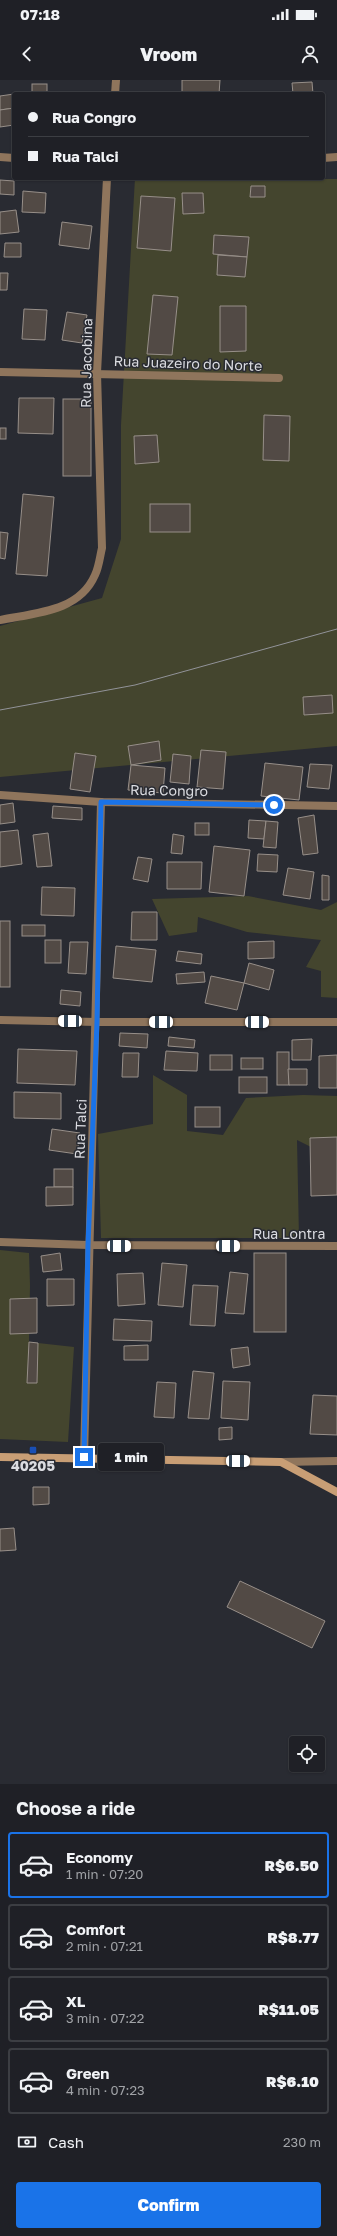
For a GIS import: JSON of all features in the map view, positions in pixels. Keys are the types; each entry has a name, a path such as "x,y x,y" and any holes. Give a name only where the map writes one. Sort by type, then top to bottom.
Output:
{"main road":[{"path":"0,1457 84,1457 136,1461 281,1462 337,1492"}],"street":[{"path":"115,92 116,80"},
{"path":"0,157 12,158"},
{"path":"325,158 337,157"},
{"name":"Rua Jacobina","path":"0,620 61,608 81,595 95,575 102,548 97,373 107,180"},
{"name":"Rua Juazeiro do Norte","path":"0,372 279,378"},
{"name":"Rua Congro","path":"0,795 101,802 337,806"},
{"name":"Rua Talci","path":"84,1457 88,1245 97,1022 101,802"},
{"path":"0,1020 97,1022 337,1022"},
{"name":"Rua Lontra","path":"0,1242 88,1245 337,1246"},
{"path":"281,1462 337,1461"}],"green space":[{"path":"337,179 337,746 0,777 0,626 102,598 121,539 121,425 135,180"},
{"path":"248,896 321,910 337,902 337,998 321,997 321,971 306,967 321,940 247,932 198,917 197,932 169,936 152,899"},
{"path":"153,1075 187,1095 187,1131 223,1135 246,1098 303,1095 337,1096 337,1160 297,1140 299,1238 101,1238 98,1134 153,1124"},
{"path":"0,1250 29,1253 29,1342 74,1347 68,1442 0,1439"}],"building":[{"path":"182,80 220,80 219,92 182,92"},
{"path":"312,82 313,92 293,92 292,83"},
{"path":"32,84 47,84 47,92 32,92"},
{"path":"12,94 12,108 0,110 0,96"},
{"path":"12,108 12,125 0,127 0,110"},
{"path":"0,180 14,181 14,195 0,194"},
{"path":"251,186 265,186 265,197 250,197"},
{"path":"23,191 46,193 45,213 22,212"},
{"path":"182,193 203,193 204,213 183,214"},
{"path":"141,196 175,198 171,251 137,248"},
{"path":"16,210 19,232 0,234 0,212"},
{"path":"62,222 92,226 89,249 59,245"},
{"path":"214,235 249,237 247,257 213,254"},
{"path":"5,243 21,243 21,257 4,257"},
{"path":"218,255 247,257 245,277 217,275"},
{"path":"0,273 8,273 7,290 0,290"},
{"path":"153,295 178,297 172,355 147,354"},
{"path":"220,306 246,306 246,351 220,352"},
{"path":"24,309 47,310 45,340 22,339"},
{"path":"67,312 87,315 82,343 62,340"},
{"path":"19,398 54,398 53,434 18,433"},
{"path":"63,399 91,399 91,476 63,476"},
{"path":"264,415 290,416 289,461 263,460"},
{"path":"0,428 6,428 6,439 0,439"},
{"path":"157,435 159,462 135,464 134,436"},
{"path":"23,494 54,497 47,576 16,574"},
{"path":"150,504 190,504 190,532 150,532"},
{"path":"0,532 8,533 5,559 0,558"},
{"path":"332,695 333,713 304,715 303,697"},
{"path":"159,741 161,760 131,765 128,746"},
{"path":"201,750 226,752 223,789 197,787"},
{"path":"75,753 96,756 90,792 70,789"},
{"path":"173,754 191,756 189,784 170,782"},
{"path":"265,763 303,767 299,800 261,796"},
{"path":"310,764 332,765 329,789 307,787"},
{"path":"131,765 165,768 163,793 128,790"},
{"path":"13,803 15,822 0,824 0,805"},
{"path":"53,806 82,808 82,820 52,818"},
{"path":"314,815 318,853 303,855 298,818"},
{"path":"249,820 266,821 264,839 248,838"},
{"path":"266,821 278,822 276,848 263,847"},
{"path":"195,823 209,823 209,835 195,835"},
{"path":"18,830 22,864 0,867 0,832"},
{"path":"48,833 52,866 37,867 33,835"},
{"path":"173,834 184,836 182,854 171,853"},
{"path":"214,846 250,850 244,896 209,892"},
{"path":"258,854 278,855 277,872 257,871"},
{"path":"138,857 152,859 148,882 133,879"},
{"path":"167,862 202,862 201,889 167,889"},
{"path":"288,868 314,872 310,899 283,895"},
{"path":"322,875 329,876 329,900 322,900"},
{"path":"42,887 75,888 74,916 41,915"},
{"path":"132,912 157,912 157,940 131,940"},
{"path":"0,921 10,921 10,987 0,987"},
{"path":"22,925 45,925 45,936 22,936"},
{"path":"45,940 61,940 61,963 45,963"},
{"path":"274,941 274,958 248,959 248,942"},
{"path":"70,942 88,942 86,974 68,973"},
{"path":"116,946 156,950 152,982 113,978"},
{"path":"178,951 202,954 201,964 176,961"},
{"path":"249,963 274,970 269,990 244,983"},
{"path":"204,972 205,982 177,984 176,974"},
{"path":"211,976 244,983 237,1010 205,1003"},
{"path":"61,990 81,992 80,1006 60,1004"},
{"path":"120,1033 148,1034 147,1048 119,1046"},
{"path":"169,1037 195,1040 194,1048 168,1046"},
{"path":"312,1039 311,1060 292,1060 292,1040"},
{"path":"18,1049 77,1051 75,1085 17,1083"},
{"path":"166,1051 198,1053 197,1071 164,1070"},
{"path":"277,1052 289,1052 289,1085 277,1085"},
{"path":"123,1053 139,1053 138,1077 122,1077"},
{"path":"210,1055 232,1055 232,1070 210,1070"},
{"path":"337,1055 337,1088 319,1088 319,1056"},
{"path":"241,1058 263,1058 263,1069 241,1069"},
{"path":"288,1069 307,1069 307,1085 289,1085"},
{"path":"239,1077 267,1077 267,1093 239,1093"},
{"path":"14,1092 61,1093 61,1119 14,1118"},
{"path":"195,1107 220,1107 220,1127 195,1127"},
{"path":"52,1129 80,1133 77,1154 49,1150"},
{"path":"337,1137 337,1195 311,1196 310,1138"},
{"path":"54,1169 73,1169 73,1187 54,1187"},
{"path":"46,1187 73,1187 73,1205 46,1206"},
{"path":"60,1253 62,1270 43,1272 41,1256"},
{"path":"254,1253 286,1253 286,1332 254,1332"},
{"path":"162,1263 187,1265 183,1307 158,1305"},
{"path":"230,1272 248,1274 244,1314 225,1313"},
{"path":"143,1273 145,1304 118,1306 117,1274"},
{"path":"47,1279 74,1279 74,1305 47,1306"},
{"path":"193,1285 218,1286 215,1326 190,1325"},
{"path":"37,1298 37,1333 10,1334 10,1299"},
{"path":"114,1319 152,1321 151,1341 113,1340"},
{"path":"29,1342 38,1343 37,1383 27,1383"},
{"path":"148,1345 148,1360 124,1360 124,1346"},
{"path":"248,1347 250,1365 233,1368 231,1349"},
{"path":"193,1371 214,1373 209,1419 188,1418"},
{"path":"223,1381 250,1382 248,1420 221,1418"},
{"path":"157,1382 176,1383 174,1418 154,1417"},
{"path":"313,1395 337,1396 337,1435 310,1434"},
{"path":"232,1427 232,1439 219,1440 219,1428"},
{"path":"33,1487 49,1487 49,1504 33,1505"},
{"path":"14,1528 16,1550 0,1551 0,1529"},
{"path":"240,1581 325,1621 312,1648 227,1607"}],"tram line":[{"path":"0,710 135,685 337,629"}],"place":[{"name":"40205","path":"33,1450"}],"route":[{"path":"84,1457 88,1245 97,1022 101,802 274,805"}]}
